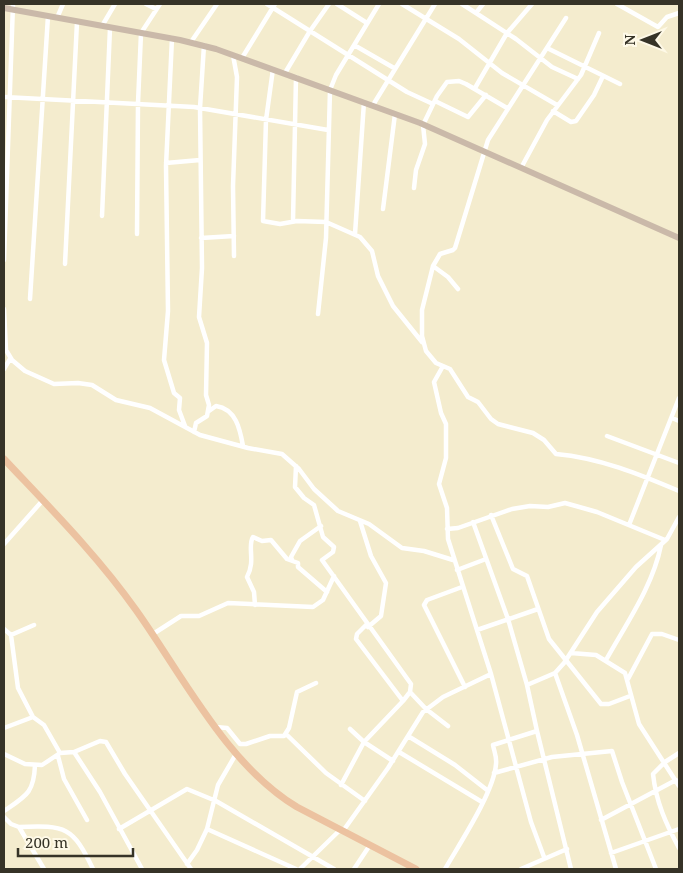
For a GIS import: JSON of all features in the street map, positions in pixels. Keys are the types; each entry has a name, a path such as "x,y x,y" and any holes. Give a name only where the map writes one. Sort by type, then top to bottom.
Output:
{"main road":[{"path":"9,7 77,22 191,42 242,58 423,125 679,238"},
{"path":"4,460 43,500 100,564 153,634 216,727 256,777 281,797 405,866 416,869"}],"street":[{"path":"57,18 63,4"},
{"path":"102,26 115,4"},
{"path":"146,4 156,10"},
{"path":"137,234 138,103 141,33 160,4"},
{"path":"191,42 217,4"},
{"path":"267,4 274,6 407,92 468,117 486,95"},
{"path":"285,73 310,31 329,4"},
{"path":"336,4 367,23"},
{"path":"318,314 326,222 330,90 348,55 379,4"},
{"path":"402,4 459,39 489,64 557,105"},
{"path":"373,106 394,68 435,4"},
{"path":"462,4 507,33 539,59 578,79"},
{"path":"476,13 483,4"},
{"path":"475,88 507,33 532,4"},
{"path":"618,4 658,27 667,18 679,12"},
{"path":"628,10 631,4"},
{"path":"242,58 274,6"},
{"path":"4,260 9,7"},
{"path":"30,299 39,178 41,98 48,16"},
{"path":"423,344 422,310 432,266 440,254 455,248 483,151 508,108 566,18"},
{"path":"65,264 77,22"},
{"path":"102,216 110,28"},
{"path":"522,168 553,111 585,67 599,33"},
{"path":"172,38 166,163 168,311 164,360 174,393 180,398 179,410 185,426"},
{"path":"204,45 200,108 202,268 199,317 207,343 206,381 209,411"},
{"path":"354,45 394,68"},
{"path":"547,48 620,84"},
{"path":"233,55 237,77 233,186 234,256"},
{"path":"273,69 266,120 264,221 280,224 326,222 355,234 369,245 378,276 393,306 414,329 430,357 450,369 468,397 478,402 498,424 533,433 544,440 556,454 600,462 679,491"},
{"path":"553,111 571,122 576,121 594,95 603,76"},
{"path":"293,222 296,77"},
{"path":"414,188 416,170 425,144 423,125 434,102 447,82 459,81 475,88 508,108"},
{"path":"6,97 200,108 328,130"},
{"path":"355,234 364,102"},
{"path":"383,209 395,114"},
{"path":"166,163 200,160"},
{"path":"201,238 234,236"},
{"path":"432,266 448,277 458,289"},
{"path":"4,309 6,350 10,359 25,371 59,385 78,383 92,385 116,400 150,408 194,432 243,446 282,454 296,466 314,489 338,511 378,530 402,548 424,551 454,560"},
{"path":"4,369 10,359"},
{"path":"443,366 434,382 441,413 446,424 446,458 439,484 447,508 447,529 456,570 491,674 510,738 531,822 544,857"},
{"path":"630,524 679,398"},
{"path":"194,432 196,423 207,416 209,411 216,406 232,414 239,429 243,446"},
{"path":"672,418 679,421"},
{"path":"607,436 679,463"},
{"path":"296,466 295,487 314,505 323,536 334,547 333,552 322,560 368,626 410,680 410,692 364,742 341,784"},
{"path":"4,544 43,500"},
{"path":"447,529 522,507 548,507 565,503 630,524 665,540"},
{"path":"491,515 513,569 527,576 549,639 601,704 609,704 630,696"},
{"path":"527,685 555,673 571,653 597,612 636,567 661,545 679,516"},
{"path":"360,521 371,556 386,583 381,616 357,634 356,639 403,701"},
{"path":"473,522 508,620 527,685 572,869"},
{"path":"292,560 291,557 300,541 321,526"},
{"path":"255,605 254,592 247,577 253,561 250,545 253,537 262,541 271,540 287,559 298,563 298,567 326,592"},
{"path":"606,660 640,599 659,557 661,545"},
{"path":"456,570 486,559"},
{"path":"153,634 181,616 199,616 228,603 313,607 323,600 334,576"},
{"path":"462,588 427,600 424,605 465,687"},
{"path":"477,630 538,609"},
{"path":"11,635 34,625"},
{"path":"4,629 11,635 18,688 33,717 48,731 59,755 64,778 87,820"},
{"path":"628,679 652,634 662,634 679,640"},
{"path":"571,653 596,655 625,673 639,724 679,786"},
{"path":"555,673 583,755 600,820 616,869"},
{"path":"300,869 342,831 393,761 426,709 443,697 491,674"},
{"path":"286,734 297,692 316,683"},
{"path":"410,692 426,709 448,726"},
{"path":"4,728 33,717"},
{"path":"216,727 224,726 238,743 246,744 270,736 286,734"},
{"path":"350,729 364,742 393,761"},
{"path":"445,869 482,802 494,773 496,763 493,745 510,738 537,731"},
{"path":"286,734 341,784 365,801"},
{"path":"408,736 455,765 487,790"},
{"path":"4,754 17,762 42,765 59,755 74,752 98,741 106,742 124,774 191,869"},
{"path":"494,773 544,759 612,751 630,805 656,869"},
{"path":"74,752 100,792 142,869"},
{"path":"399,752 482,802"},
{"path":"679,752 653,774 654,791 666,826 679,848"},
{"path":"187,864 197,850 207,829 213,800 222,777 236,754"},
{"path":"4,811 24,798 32,789 35,765"},
{"path":"600,820 676,780"},
{"path":"119,829 188,789 213,800 334,869"},
{"path":"5,820 20,827 44,826 72,834 83,848 93,869"},
{"path":"20,827 44,869"},
{"path":"207,829 296,869"},
{"path":"611,853 645,843 679,829"},
{"path":"354,869 370,845"},
{"path":"522,869 544,857 567,849"}]}
